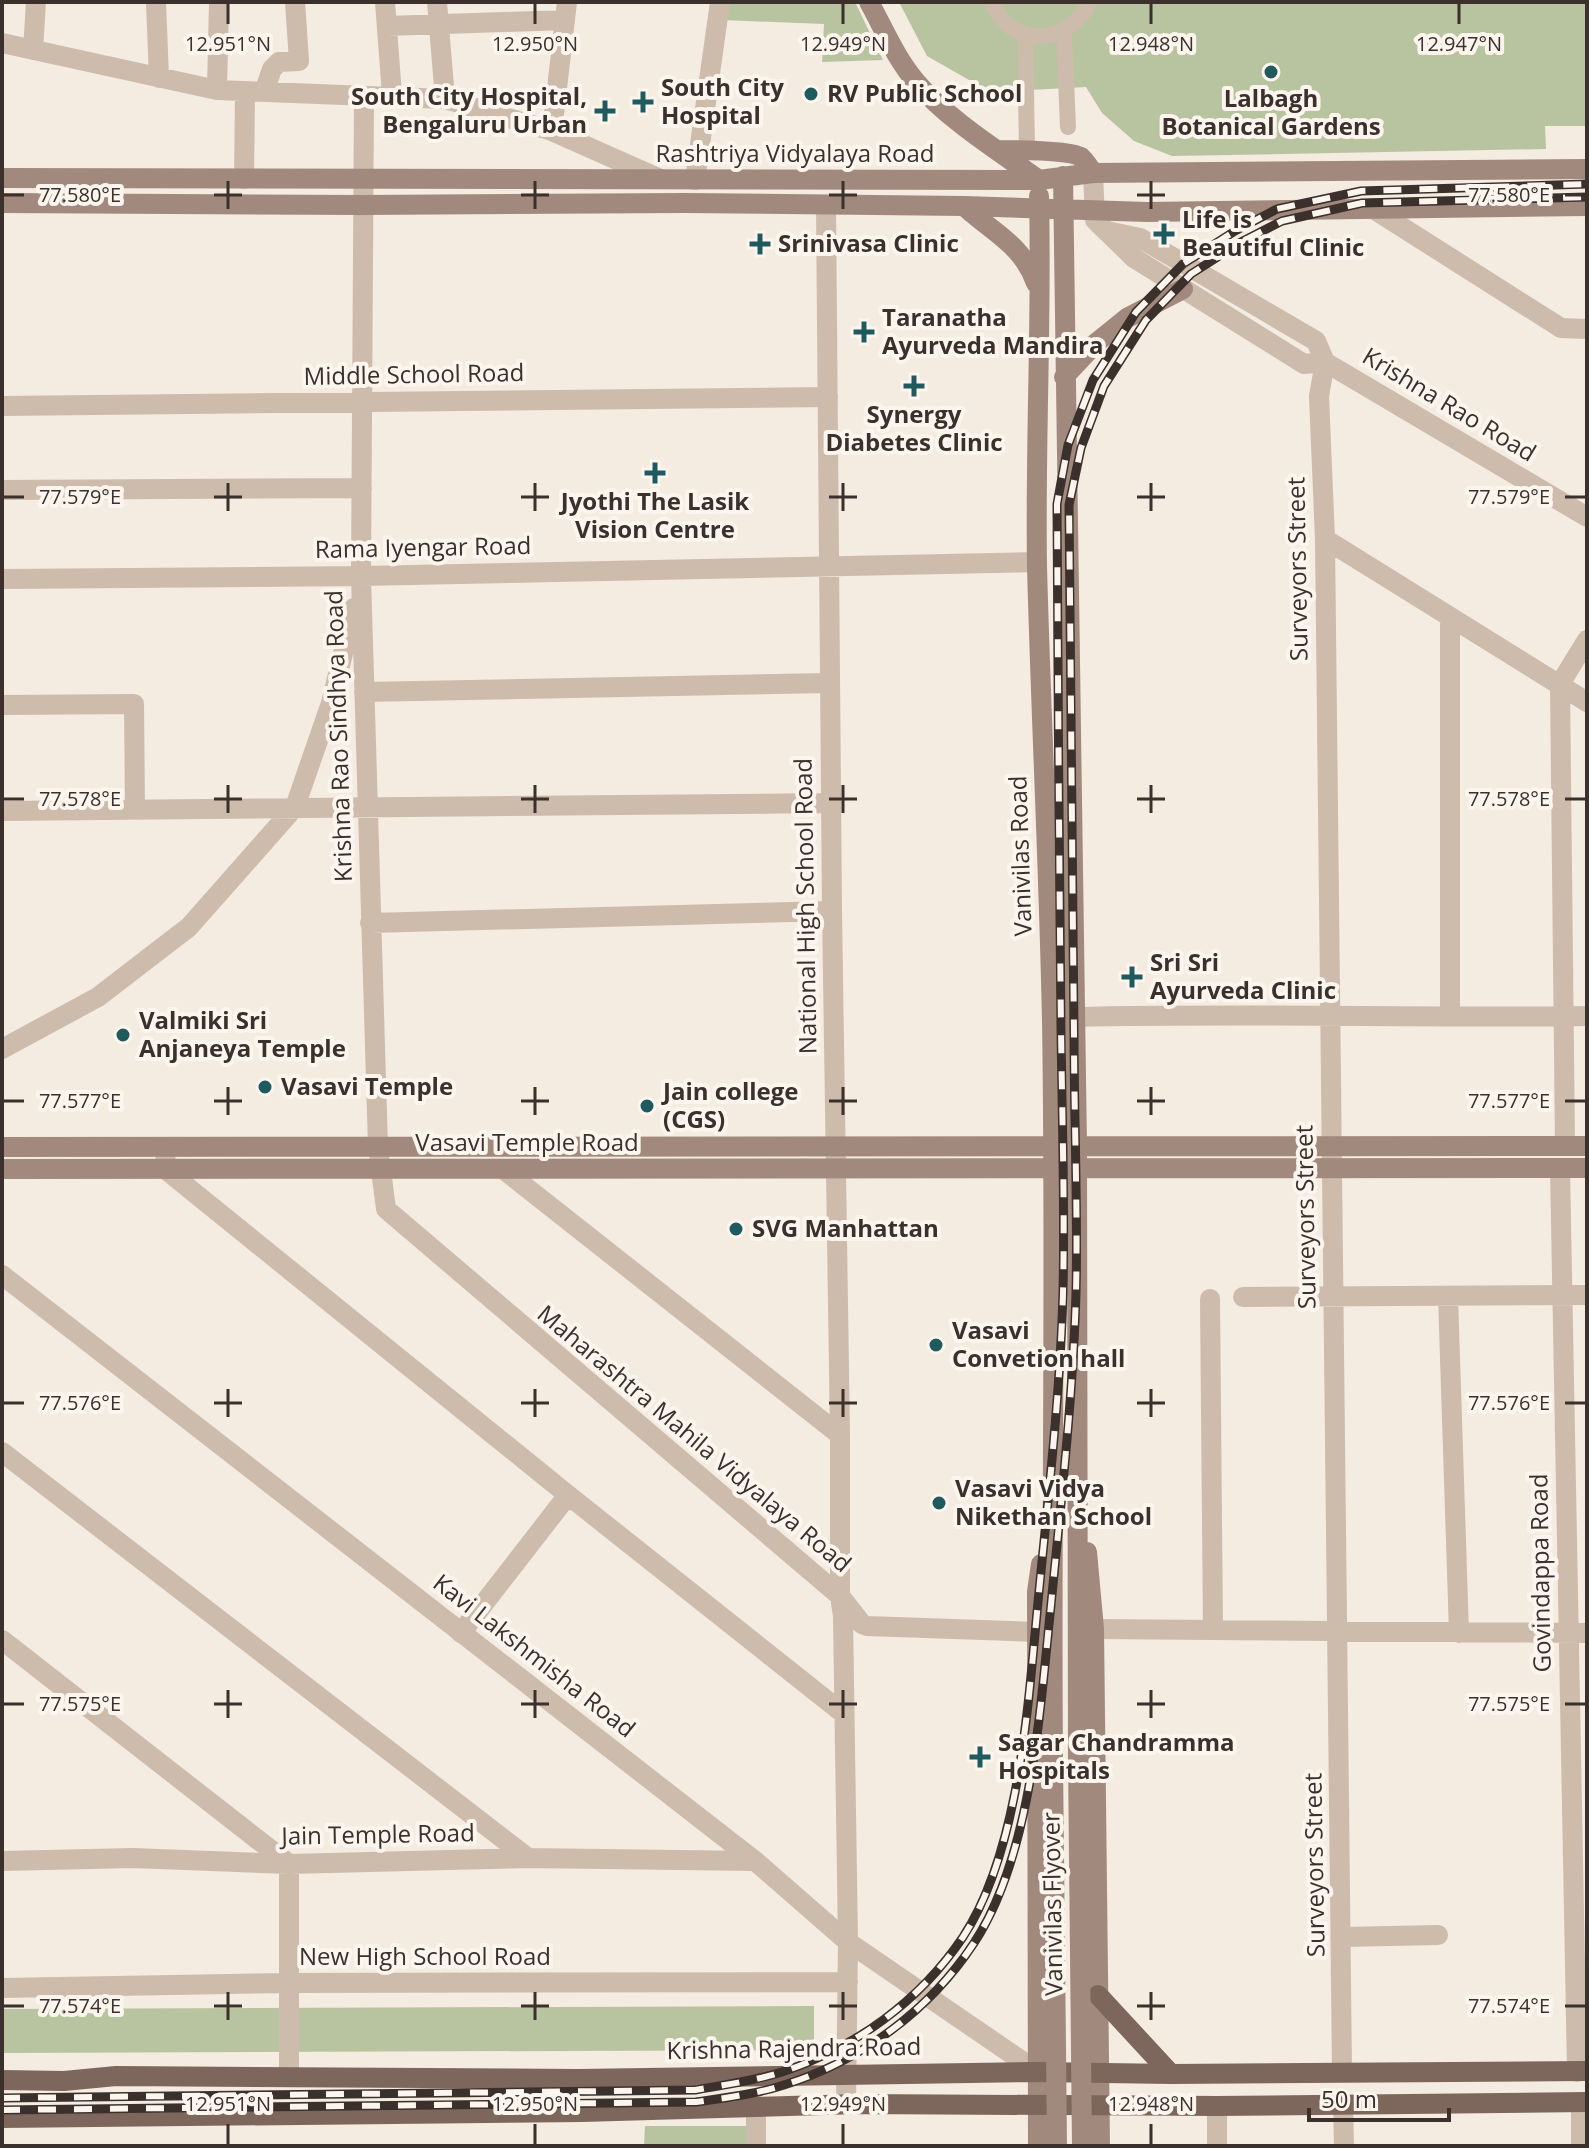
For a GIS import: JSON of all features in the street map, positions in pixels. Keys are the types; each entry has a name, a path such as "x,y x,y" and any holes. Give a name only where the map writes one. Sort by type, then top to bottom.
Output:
{"main road":[{"path":"869,2 915,82 938,105 1039,180"},
{"path":"997,150 1027,150 1081,157 1093,173"},
{"name":"Rashtriya Vidyalaya Road","path":"2,178 1039,180 1093,173 1587,169"},
{"name":"Vanivilas Road","path":"1063,176 1077,1146 1077,1518"},
{"name":"Vanivilas Road","path":"1039,180 1041,296 1037,562 1051,988 1053,1530"},
{"name":"Rashtriya Vidyalaya Road","path":"2,203 964,206 1094,211 1587,206"},
{"path":"964,206 1029,263 1041,296"},
{"path":"1064,377 1096,343 1127,318 1183,289"},
{"name":"Vasavi Temple Road","path":"2,1147 1587,1146"},
{"path":"633,1147 635,1169"},
{"name":"Vasavi Temple Road","path":"2,1169 1587,1168"},
{"path":"1077,1518 1090,1560 1094,1629 1100,2146"},
{"name":"Vanivilas Flyover","path":"1077,1518 1082,2146"},
{"path":"1038,2146 1039,1567 1053,1530"},
{"name":"Vanivilas Flyover","path":"1053,1530 1057,2146"},
{"path":"1098,1995 1171,2074"},
{"name":"Krishna Rajendra Road","path":"2,2080 64,2081 116,2076 589,2079 1038,2072 1582,2072"},
{"path":"2,2118 582,2112 846,2104 1217,2106 1584,2102"}],"street":[{"path":"33,50 36,2"},
{"path":"156,2 159,78"},
{"path":"217,90 219,2"},
{"path":"244,179 254,92 279,62 299,61 295,2"},
{"path":"385,2 392,95"},
{"path":"437,2 445,99"},
{"path":"695,180 720,2"},
{"path":"992,2 1006,24 1025,34 1045,37 1064,32 1082,18 1090,2"},
{"path":"387,26 566,11 552,131"},
{"path":"1064,32 1068,127"},
{"path":"1025,34 1027,150"},
{"path":"2,43 217,90 445,99 552,131 660,179"},
{"name":"Krishna Rao Sindhya Road","path":"364,96 361,576 378,1169"},
{"path":"1093,173 1094,211"},
{"name":"National High School Road","path":"826,205 840,1596 843,1616 848,1942"},
{"path":"1375,210 1561,328 1587,329"},
{"name":"Krishna Rao Road","path":"1094,211 1095,220 1134,258 1183,289 1304,364 1325,362 1587,517"},
{"name":"Krishna Rao Road","path":"1107,231 1140,238 1316,341 1325,362"},
{"name":"Surveyors Street","path":"1325,362 1319,396 1325,539 1342,2072"},
{"name":"Middle School Road","path":"2,406 828,397"},
{"path":"2,490 362,488"},
{"path":"1325,539 1587,702"},
{"name":"Rama Iyengar Road","path":"2,579 361,576 1037,562"},
{"path":"2,1049 98,997 189,927 295,807 331,703 361,576"},
{"path":"1450,619 1450,1016"},
{"path":"1565,1146 1560,684 1587,640"},
{"path":"364,692 830,683"},
{"path":"2,705 134,704 135,810"},
{"path":"2,811 831,803"},
{"path":"370,923 832,911"},
{"path":"1075,1017 1200,1014 1587,1016"},
{"path":"166,1147 165,1169 844,1714"},
{"name":"Govindappa Road","path":"1560,1168 1561,1296 1578,1634 1582,2072"},
{"name":"Maharashtra Mahila Vidyalaya Road","path":"378,1169 384,1206 389,1213 840,1596 867,1626 1038,1632"},
{"path":"503,1169 840,1435"},
{"name":"Kavi Lakshmisha Road","path":"2,1275 755,1861 848,1942 1038,2072"},
{"path":"1243,1297 1587,1295"},
{"path":"1448,1297 1459,1633"},
{"path":"1210,1299 1213,1630"},
{"path":"2,1452 528,1858"},
{"path":"461,1633 568,1495"},
{"path":"1094,1629 1578,1634"},
{"path":"2,1640 289,1864 289,2077"},
{"name":"Jain Temple Road","path":"2,1861 133,1858 289,1864 528,1858 755,1861"},
{"path":"1342,1937 1438,1935"},
{"path":"846,2104 848,1942"},
{"name":"New High School Road","path":"2,1988 289,1983 848,1982"},
{"path":"1581,2146 1584,2102"},
{"path":"1343,2104 1344,2146"},
{"path":"756,2105 756,2146"},
{"path":"1217,2106 1217,2146"}],"green space":[{"path":"724,2 855,2 883,60 822,62 824,24 722,20"},
{"name":"Lalbagh Botanical Gardens","path":"899,2 1587,2 1587,126 1545,126 1546,149 1172,156 1134,141 1102,113 1086,87 990,92 927,56"},
{"path":"814,2006 814,2050 2,2053 2,2009"},
{"path":"645,2126 765,2126 765,2146 644,2146"}],"railway":[{"path":"2,2098 695,2090 771,2075 835,2050 884,2020 927,1982 946,1960 982,1902 1009,1820 1018,1775 1030,1685 1056,1409 1064,1226 1057,504 1068,445 1093,380 1136,312 1183,264 1277,209 1361,191 1587,184"},
{"path":"2,2110 696,2102 784,2085 840,2062 891,2030 937,1990 974,1943 994,1907 1021,1825 1037,1734 1063,1488 1074,1332 1077,1228 1069,505 1081,448 1104,386 1146,320 1191,274 1241,242 1282,221 1362,203 1587,197"}],"place":[{"name":"Lalbagh Botanical Gardens","path":"1271,72"},
{"name":"RV Public School","path":"811,94"},
{"name":"South City Hospital","path":"643,102"},
{"name":"South City Hospital, Bengaluru Urban","path":"605,111"},
{"name":"Life is Beautiful Clinic","path":"1164,234"},
{"name":"Srinivasa Clinic","path":"760,244"},
{"name":"Taranatha Ayurveda Mandira","path":"864,332"},
{"name":"Synergy Diabetes Clinic","path":"914,386"},
{"name":"Jyothi The Lasik Vision Centre","path":"655,473"},
{"name":"Sri Sri Ayurveda Clinic","path":"1132,977"},
{"name":"Valmiki Sri Anjaneya Temple","path":"123,1035"},
{"name":"Vasavi Temple","path":"265,1087"},
{"name":"Jain college (CGS)","path":"647,1106"},
{"name":"SVG Manhattan","path":"736,1229"},
{"name":"Vasavi Convetion hall","path":"936,1345"},
{"name":"Vasavi Vidya Nikethan School","path":"939,1503"},
{"name":"Sagar Chandramma Hospitals","path":"980,1757"}]}
